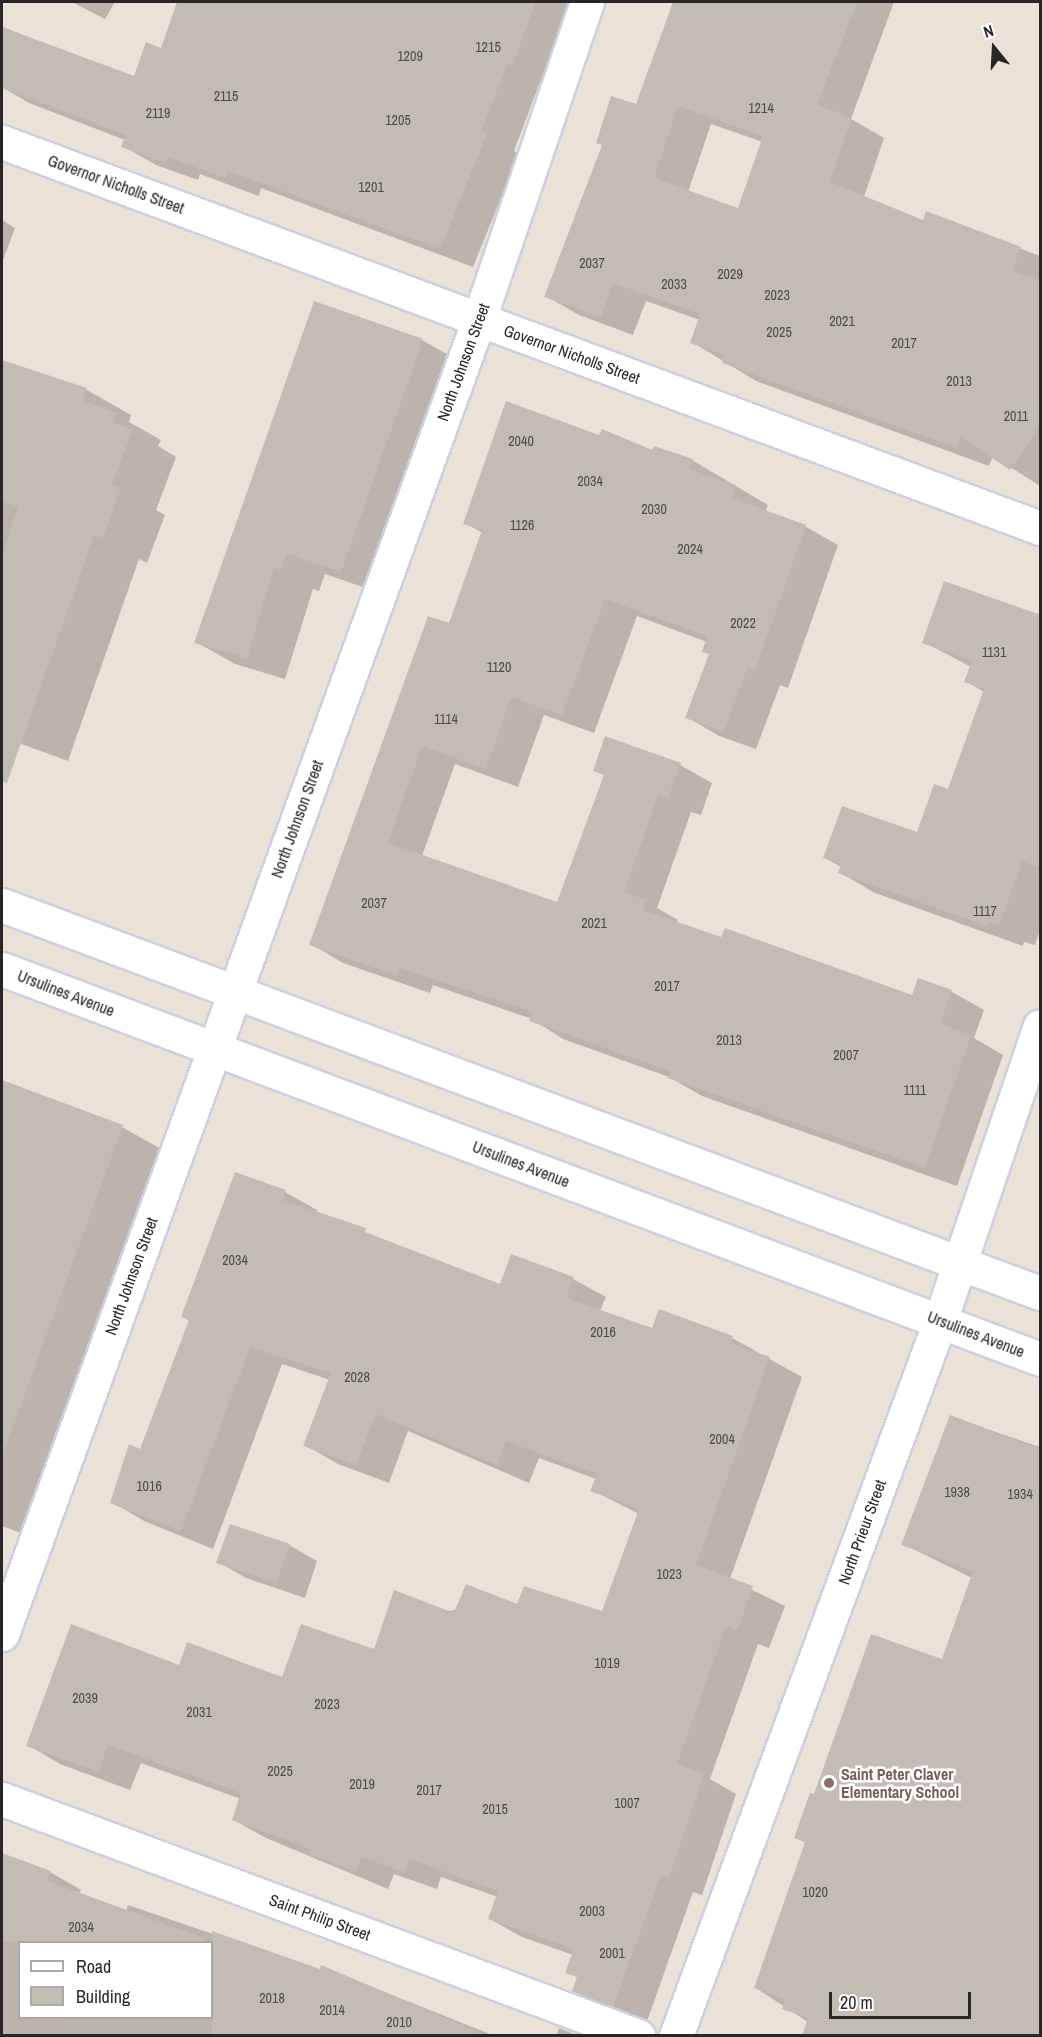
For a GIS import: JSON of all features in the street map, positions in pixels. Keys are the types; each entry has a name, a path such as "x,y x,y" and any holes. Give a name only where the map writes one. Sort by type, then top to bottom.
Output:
{"street":[{"name":"North Johnson Street","path":"2,1634 479,319 587,2"},
{"name":"Governor Nicholls Street","path":"2,142 1041,528"},
{"path":"2,905 1041,1293"},
{"name":"Ursulines Avenue","path":"2,969 1041,1359"},
{"name":"North Prieur Street","path":"676,2036 940,1321 1041,1026"},
{"name":"Saint Philip Street","path":"2,1799 638,2036"}],"building":[{"path":"177,2 536,2 512,66 507,64 481,132 487,134 440,249 228,171 226,178 167,157 165,163 121,147 126,135 2,88 2,27 134,76 146,42 161,48"},
{"path":"673,2 857,2 817,105 852,118 830,182 923,220 926,211 1021,247 1012,271 1041,281 1041,423 1010,470 961,437 957,448 722,363 725,355 690,343 700,314 613,283 601,317 544,297 602,145 596,143 611,96 636,104","holes":["678,106 763,136 738,208 654,178"]},
{"path":"314,301 423,339 341,572 286,553 281,570 274,568 247,658 194,643"},
{"path":"2,360 87,388 83,401 117,413 113,423 133,430 112,484 121,488 103,538 94,535 7,783 2,782 2,555 18,507 2,501"},
{"path":"506,401 599,435 602,429 652,450 654,446 693,459 689,469 736,485 732,498 806,525 755,671 747,668 724,732 685,718 709,654 702,652 707,636 605,599 562,715 511,697 486,769 422,746 388,843 557,902 604,775 593,771 605,736 681,763 668,798 658,795 624,892 646,900 643,910 721,937 725,928 912,995 918,978 952,990 940,1024 971,1035 925,1168 668,1078 670,1071 529,1021 533,1012 400,968 397,976 309,945 428,616 449,623 482,530 463,524"},
{"path":"944,581 1041,615 1041,868 1022,861 999,925 988,922 987,926 838,873 841,864 823,858 842,806 917,832 934,784 948,789 984,689 964,682 972,661 922,643"},
{"path":"2,1080 123,1125 5,1449 2,1448"},
{"path":"235,1172 286,1190 282,1200 366,1228 365,1232 500,1284 511,1254 574,1277 566,1298 652,1328 659,1309 733,1336 730,1343 770,1357 696,1565 753,1586 737,1631 726,1626 677,1764 704,1774 669,1878 661,1875 613,2007 572,1991 577,1977 565,1973 574,1949 488,1919 498,1891 409,1859 404,1872 361,1857 356,1872 309,1854 311,1849 232,1820 241,1793 108,1745 98,1772 26,1746 71,1624 179,1665 187,1642 282,1677 301,1624 374,1649 394,1590 449,1611 455,1610 466,1584 517,1604 524,1586 602,1611 639,1509 590,1491 597,1474 506,1441 497,1465 376,1414 356,1465 303,1446 331,1373 250,1347 181,1531 110,1503 129,1444 140,1449 189,1320 181,1317"},
{"path":"950,1415 1041,1449 1041,2036 802,2036 808,2018 782,2009 785,1999 754,1988 805,1842 794,1838 810,1793 814,1794 871,1634 942,1659 973,1571 901,1545"},
{"path":"230,1524 290,1544 276,1583 216,1563"},
{"path":"2,1853 51,1871 47,1881 204,1938 203,1941 2,1942"},
{"path":"212,1931 320,1969 321,1965 488,2036 212,2036"}],"place":[{"name":"Saint Peter Claver Elementary School","path":"829,1783"}]}
